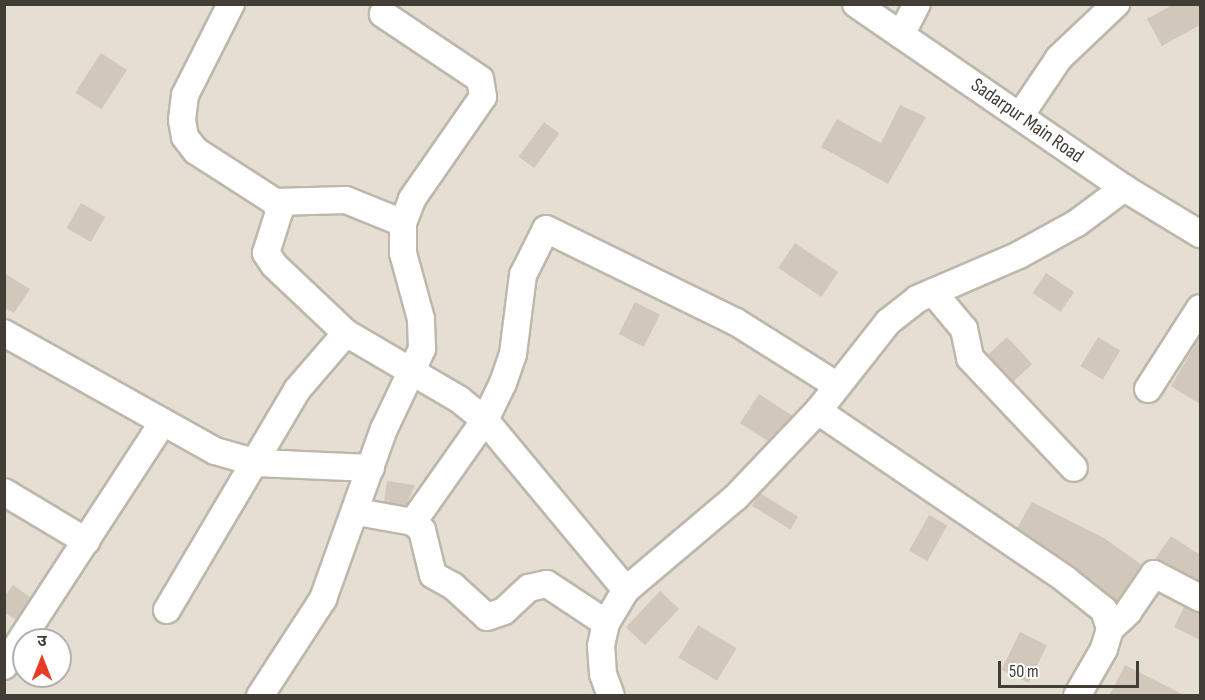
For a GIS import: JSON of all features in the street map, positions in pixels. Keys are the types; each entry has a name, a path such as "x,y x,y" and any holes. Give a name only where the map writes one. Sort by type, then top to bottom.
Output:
{"street":[{"path":"231,4 185,95 182,120 185,137 196,151 275,202 346,200 403,223"},
{"name":"Sadarpur Main Road","path":"856,4 1124,188 1200,234"},
{"path":"901,35 917,4"},
{"path":"1020,116 1059,58 1116,4"},
{"path":"260,696 319,606 357,512 370,468 395,402 413,373 422,349 421,319 403,253 403,223 412,199 483,97 484,88 480,79 381,8"},
{"path":"611,696 603,674 601,646 606,623 626,590 736,497 818,411 888,322 933,292 1029,249 1077,223 1124,188"},
{"path":"275,202 279,212 267,240 266,253 346,333 460,400 484,420 626,590"},
{"path":"413,522 484,420 513,354 523,275 546,229 736,322 836,386"},
{"path":"933,292 964,329 970,358 1074,468"},
{"path":"1148,389 1200,308"},
{"path":"4,333 215,451 257,463 370,468"},
{"path":"167,610 257,463 297,390 346,333"},
{"path":"818,411 1065,579 1104,610 1110,629"},
{"path":"4,666 163,422"},
{"path":"4,492 86,541"},
{"path":"357,512 413,522 422,530 433,575 453,586 481,613 496,616 529,588 547,584 606,623"},
{"path":"1077,696 1104,649 1110,629 1128,612 1154,574 1200,598"}],"shaded area":[{"path":"4,5 1200,5 1200,695 5,695"}],"building":[{"path":"1174,4 1200,4 1200,25 1162,46 1147,19"},
{"path":"101,53 127,70 101,109 75,92"},
{"path":"900,105 926,117 888,184 821,147 837,119 881,143"},
{"path":"544,122 559,133 534,168 519,157"},
{"path":"81,203 105,217 91,242 66,228"},
{"path":"795,243 838,272 821,297 778,268"},
{"path":"4,273 30,289 14,313 4,307"},
{"path":"1046,273 1074,292 1061,312 1033,293"},
{"path":"635,302 660,315 644,347 619,334"},
{"path":"1007,337 1032,364 1013,382 988,355"},
{"path":"1098,337 1120,350 1103,380 1080,366"},
{"path":"1200,337 1200,404 1171,386"},
{"path":"759,394 793,416 768,441 740,423"},
{"path":"387,481 415,485 406,506 384,502"},
{"path":"760,493 798,517 790,530 752,506"},
{"path":"1032,502 1104,538 1142,565 1116,602 1074,567 1017,528"},
{"path":"929,515 947,525 927,561 909,551"},
{"path":"1171,536 1200,555 1200,581 1155,559"},
{"path":"13,585 31,598 16,620 4,612 4,597"},
{"path":"660,591 679,609 645,645 626,628"},
{"path":"1184,607 1200,613 1200,640 1174,627"},
{"path":"698,625 737,648 717,681 678,658"},
{"path":"1020,632 1047,645 1029,683 1002,670"},
{"path":"1125,665 1186,696 1109,696"}]}
